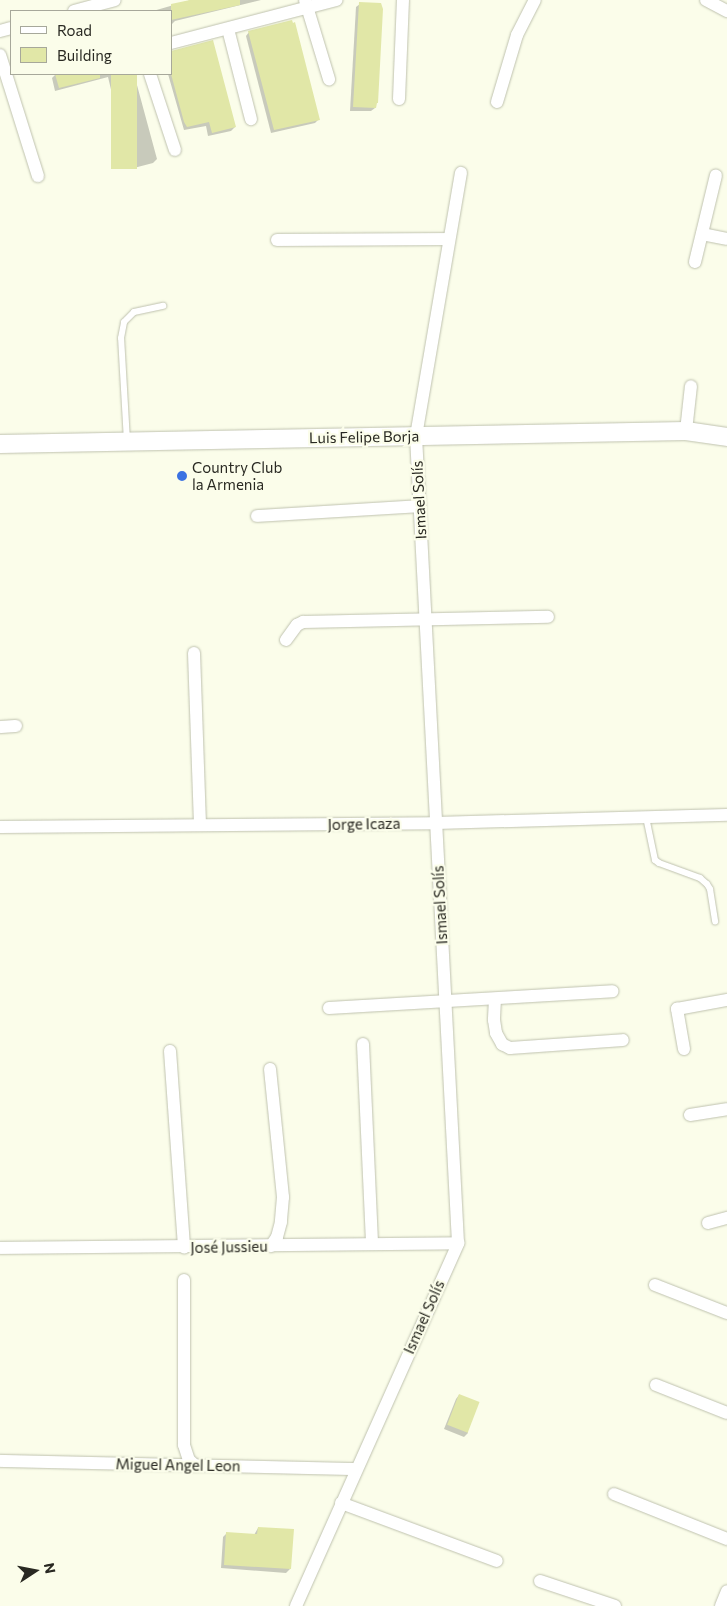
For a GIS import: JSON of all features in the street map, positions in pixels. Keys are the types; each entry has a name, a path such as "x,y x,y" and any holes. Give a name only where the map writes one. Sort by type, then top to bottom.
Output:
{"street":[{"path":"78,10 115,0"},
{"path":"172,43 228,29 307,4 336,0"},
{"path":"399,99 403,0"},
{"path":"497,102 517,35 535,0"},
{"path":"706,0 727,11"},
{"path":"307,4 329,79"},
{"path":"228,29 251,120"},
{"path":"0,54 38,176"},
{"path":"150,75 175,150"},
{"name":"Ismael Solís","path":"296,1606 458,1243 416,436 461,173"},
{"path":"695,262 716,175"},
{"path":"702,234 727,239"},
{"path":"277,240 449,239"},
{"path":"686,430 691,386"},
{"name":"Luis Felipe Borja","path":"0,444 686,430 727,437"},
{"path":"257,516 420,506"},
{"path":"286,640 297,625 303,622 426,621 548,617"},
{"path":"194,653 200,825"},
{"path":"0,728 16,726"},
{"name":"Jorge Icaza","path":"0,828 436,823 727,815"},
{"path":"330,1008 612,991"},
{"path":"495,999 494,1020 496,1033 502,1044 510,1048 623,1040"},
{"path":"684,1049 677,1009 727,1000"},
{"path":"363,1044 372,1244"},
{"path":"170,1051 184,1248"},
{"path":"270,1068 284,1197 281,1222 277,1237 271,1246"},
{"path":"690,1115 727,1109"},
{"path":"708,1223 720,1218 727,1218"},
{"name":"José Jussieu","path":"0,1248 184,1248 458,1243"},
{"path":"184,1280 184,1445 189,1460 196,1466"},
{"path":"655,1285 727,1313"},
{"path":"656,1385 727,1413"},
{"name":"Miguel Angel Leon","path":"0,1461 356,1469"},
{"path":"614,1494 727,1538"},
{"path":"341,1503 497,1561"},
{"path":"540,1581 615,1606"},
{"path":"721,1606 727,1592"}],"lane":[{"path":"127,441 121,338 124,322 134,312 163,306"},
{"path":"646,817 655,860 700,878 708,884 715,922"}],"building":[{"path":"190,0 240,0 240,5 172,20 171,4"},
{"path":"359,2 381,3 383,9 378,103 376,108 353,107"},
{"path":"292,20 293,23 295,22 320,120 274,130 248,31"},
{"path":"213,40 236,127 212,133 209,122 187,127 171,75 172,51"},
{"path":"55,75 100,75 100,78 59,88"},
{"path":"111,75 137,75 137,169 111,169"},
{"path":"459,1394 480,1402 468,1433 447,1425"},
{"path":"258,1527 294,1529 291,1569 224,1565 226,1532 257,1534"}],"place":[{"name":"Country Club la Armenia","path":"182,476"}]}
